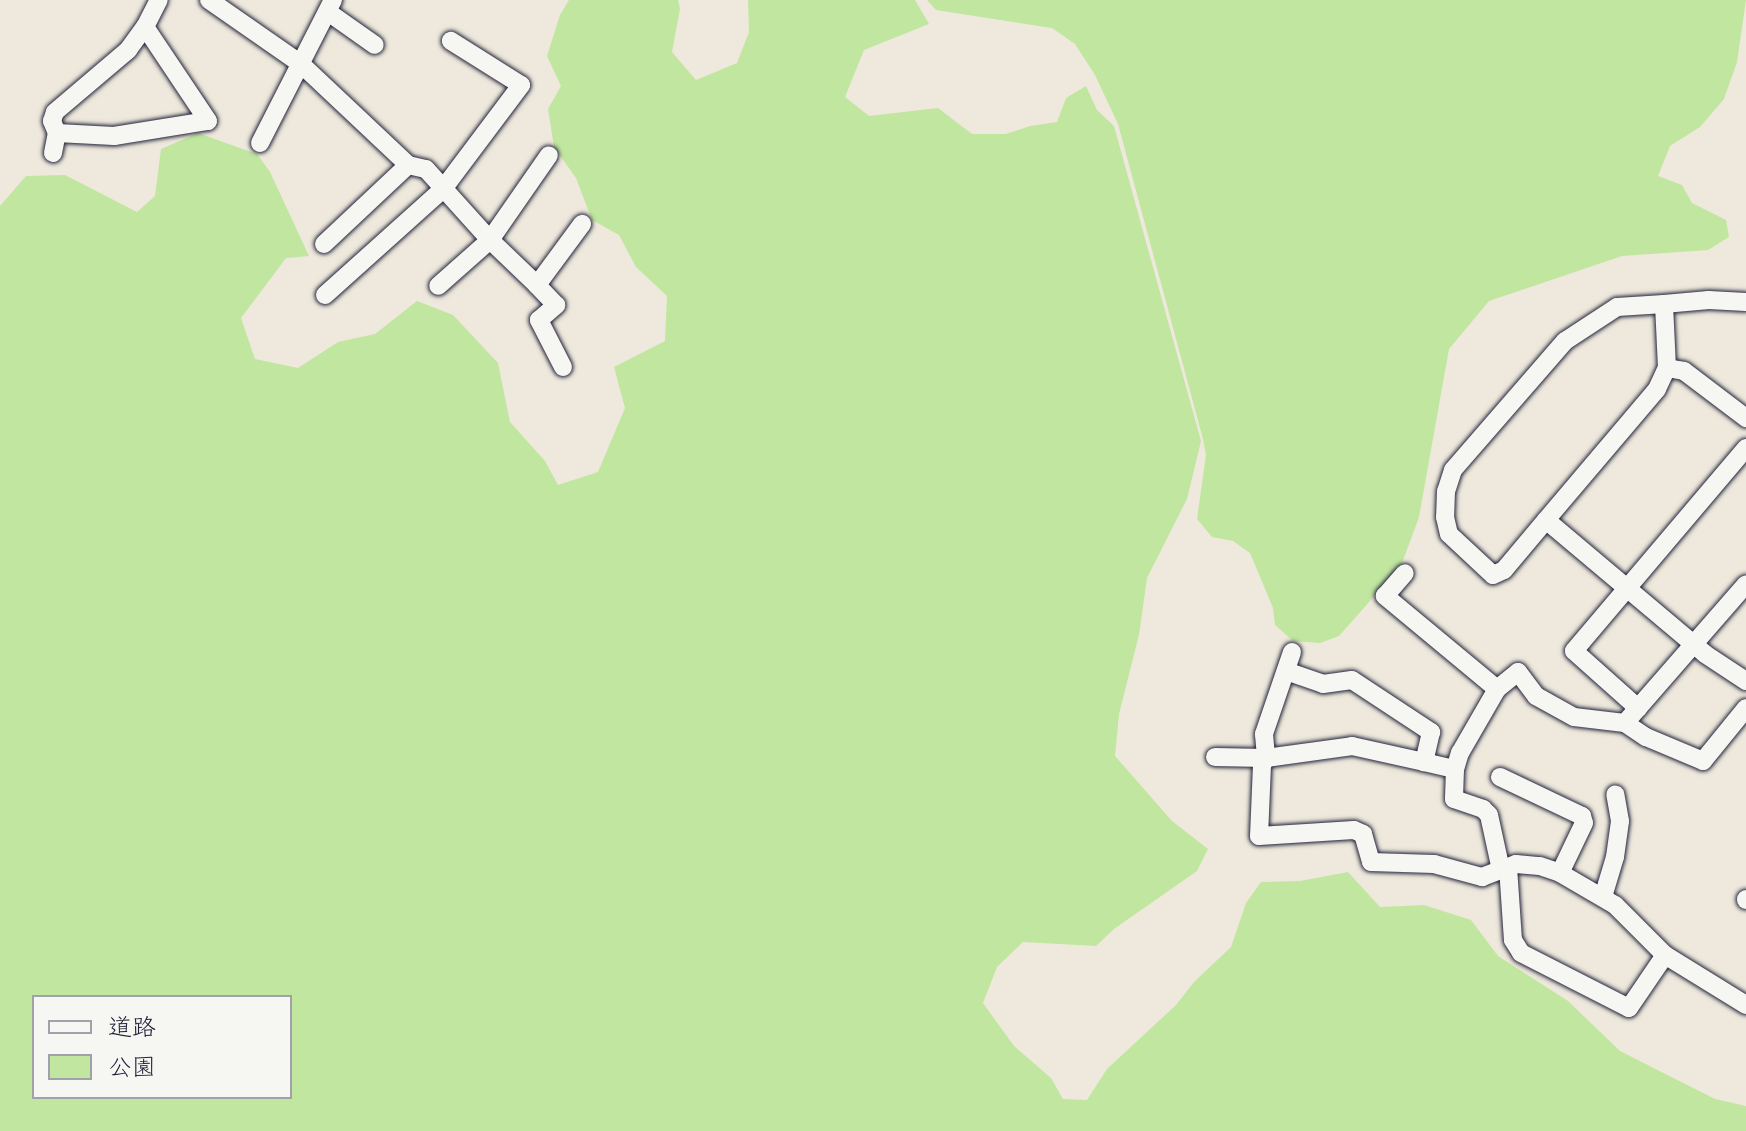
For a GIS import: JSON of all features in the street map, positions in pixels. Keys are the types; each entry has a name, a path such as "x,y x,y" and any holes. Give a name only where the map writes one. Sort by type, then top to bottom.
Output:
{"street":[{"path":"53,153 57,133 52,121 55,112 128,50 159,0"},
{"path":"209,0 301,64 408,165 426,169 490,240 556,305 539,320 563,367"},
{"path":"260,143 331,6 375,45"},
{"path":"57,133 114,136 208,121 145,27"},
{"path":"325,295 443,189 521,85 451,41"},
{"path":"438,286 490,240 549,155"},
{"path":"324,244 408,165"},
{"path":"537,285 582,224"},
{"path":"1664,304 1667,368 1657,389 1504,570 1493,575 1449,534 1446,491 1453,470 1565,341 1617,307 1709,300 1746,302"},
{"path":"1667,368 1684,371 1746,418"},
{"path":"1638,708 1574,651 1746,448"},
{"path":"1546,520 1694,645 1746,681"},
{"path":"1405,573 1385,596 1497,689"},
{"path":"1625,723 1746,584"},
{"path":"1292,652 1264,734 1266,758 1262,765 1259,836 1354,830 1363,834 1371,862 1434,864 1482,877 1529,863 1560,873 1603,897 1665,955 1746,1005"},
{"path":"1286,671 1323,684 1352,680 1418,723 1431,732 1424,762"},
{"path":"1665,955 1629,1008 1521,953 1513,940 1505,868 1489,815 1483,809 1454,799 1455,769 1460,753 1497,689 1518,672 1536,696 1574,717 1625,723 1646,737 1703,761 1746,708"},
{"path":"1215,757 1266,758 1352,746 1455,769"},
{"path":"1500,777 1582,816 1584,823 1560,873"},
{"path":"1603,897 1615,857 1620,821 1615,794"}],"green space":[{"path":"569,0 678,0 680,9 672,52 696,80 737,63 749,32 748,0 915,0 929,24 864,50 845,97 869,116 938,108 972,134 1006,134 1057,122 1066,98 1086,86 1097,110 1114,126 1201,441 1187,499 1147,578 1139,635 1119,714 1115,756 1172,821 1208,849 1197,871 1114,929 1096,946 1023,942 997,967 983,1003 1014,1046 1051,1078 1063,1099 1087,1100 1107,1069 1176,1005 1194,982 1231,947 1246,903 1261,882 1300,881 1348,872 1380,907 1424,905 1471,920 1498,956 1568,1001 1620,1051 1715,1099 1746,1106 1746,1131 0,1131 0,206 26,176 65,175 137,212 155,196 161,149 198,133 257,154 270,172 309,256 286,258 241,318 255,359 298,368 338,342 375,334 417,301 453,315 498,363 510,422 545,461 558,485 598,472 625,408 614,367 665,341 667,296 636,267 619,235 592,220 576,178 554,147 548,109 561,86 547,56 560,15"},
{"path":"927,0 1746,0 1737,62 1724,99 1700,127 1670,146 1658,176 1682,185 1692,203 1726,220 1729,237 1708,250 1622,256 1489,301 1449,349 1419,517 1401,566 1339,636 1320,643 1293,641 1275,625 1273,608 1250,553 1233,541 1212,537 1197,519 1206,455 1203,439 1118,124 1095,75 1075,44 1052,28 936,10"}]}
